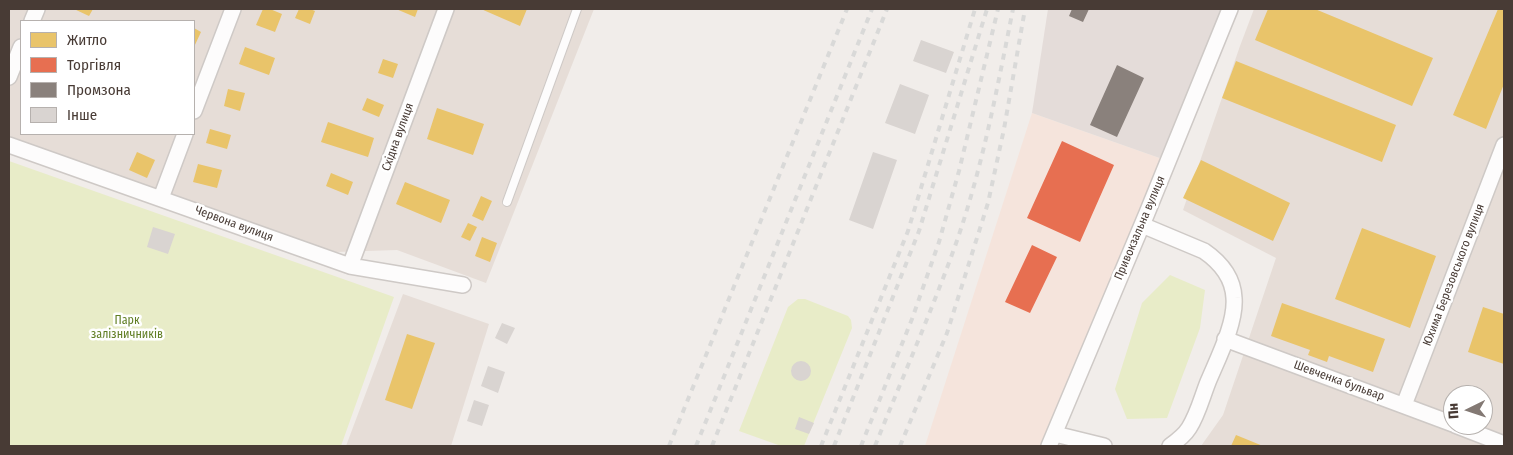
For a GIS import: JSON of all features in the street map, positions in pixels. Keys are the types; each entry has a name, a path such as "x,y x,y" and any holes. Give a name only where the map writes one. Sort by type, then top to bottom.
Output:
{"street":[{"path":"195,108 232,9"},
{"name":"Східна вулиця","path":"350,266 446,9"},
{"name":"Привокзальна вулиця","path":"1052,440 1230,9"},
{"path":"9,77 20,50"},
{"path":"160,198 185,135"},
{"name":"Червона вулиця","path":"9,145 350,266 463,286"},
{"name":"Юхима Березовського вулиця","path":"1404,405 1504,145"},
{"path":"1142,225 1204,251 1219,263 1224,270 1229,278 1234,296 1233,315 1194,419 1184,435 1170,446"},
{"name":"Шевченка бульвар","path":"1225,339 1443,421"},
{"name":"Шевченка бульвар","path":"1480,435 1504,444"},
{"path":"1052,440 1104,446"}],"lane":[{"path":"507,202 577,9"}],"shaded area":[{"path":"9,9 594,9 486,283 397,250 336,252 9,140"},
{"path":"1048,9 1230,9 1168,161 1032,113"},
{"path":"1254,9 1504,9 1504,446 1201,446 1223,415 1276,258 1183,210"},
{"path":"1032,113 1168,161 1049,446 925,446"},
{"path":"403,294 489,324 451,446 346,446"}],"green space":[{"name":"Парк залізничників","path":"9,161 394,297 341,446 9,446"},
{"path":"1170,275 1205,290 1200,328 1167,418 1127,419 1115,389 1142,303"},
{"path":"798,299 805,299 848,316 851,320 852,328 804,446 781,446 739,431 788,307"}],"building: Житло":[{"path":"74,9 93,9 89,16"},
{"path":"263,9 270,9 282,14 275,32 256,25"},
{"path":"299,9 315,11 310,24 295,18"},
{"path":"396,9 418,9 415,17"},
{"path":"481,9 527,9 520,26"},
{"path":"1268,9 1315,9 1433,58 1412,106 1255,40"},
{"path":"1498,9 1504,9 1504,84 1486,129 1453,115"},
{"path":"195,29 201,32 195,45"},
{"path":"245,47 275,58 269,75 239,64"},
{"path":"383,59 398,64 393,78 378,73"},
{"path":"1236,61 1396,125 1382,162 1222,98"},
{"path":"228,89 245,93 240,111 224,106"},
{"path":"367,98 384,105 379,117 362,110"},
{"path":"437,108 484,124 473,155 427,139"},
{"path":"328,122 374,138 368,157 321,142"},
{"path":"210,129 231,135 227,149 206,143"},
{"path":"137,152 155,160 147,178 129,170"},
{"path":"1201,160 1290,203 1273,241 1183,198"},
{"path":"198,164 222,170 217,188 193,182"},
{"path":"331,173 353,182 348,195 326,186"},
{"path":"405,182 450,200 441,223 396,204"},
{"path":"481,196 492,201 483,221 472,216"},
{"path":"468,223 477,227 470,241 461,237"},
{"path":"1362,228 1436,256 1410,328 1335,299"},
{"path":"482,237 497,243 490,262 475,256"},
{"path":"1282,303 1385,339 1373,372 1329,356 1327,362 1308,355 1310,350 1271,336"},
{"path":"1483,307 1504,314 1504,364 1468,352"},
{"path":"407,334 435,343 412,409 385,400"},
{"path":"1236,435 1263,446 1231,446"}],"building: Торгівля":[{"path":"1062,141 1114,165 1080,242 1027,218"},
{"path":"1032,245 1057,257 1030,313 1005,302"}],"building: Промзона":[{"path":"1072,9 1089,9 1083,22 1069,16"},
{"path":"1117,65 1144,78 1117,137 1090,125"}],"building: Інше":[{"path":"921,40 954,52 946,73 913,61"},
{"path":"900,84 929,95 915,134 885,123"},
{"path":"873,152 897,160 873,229 849,220"},
{"path":"153,227 175,234 168,254 147,247"},
{"path":"502,323 515,328 507,344 495,338"},
{"path":"801,361 808,364 811,371 808,378 801,381 794,378 791,371 794,364"},
{"path":"488,366 505,372 498,393 481,386"},
{"path":"474,400 489,405 482,426 467,421"},
{"path":"799,417 814,423 809,434 795,429"}],"railway":[{"path":"669,446 847,9"},
{"path":"696,446 872,9"},
{"path":"712,446 887,9"},
{"path":"821,446 908,231 975,9"},
{"path":"834,446 919,231 987,9"},
{"path":"861,446 912,319 939,242 959,171 998,9"},
{"path":"875,446 935,298 964,220 988,130 1013,9"},
{"path":"900,446 947,333 988,203 1004,129 1025,9"}]}
